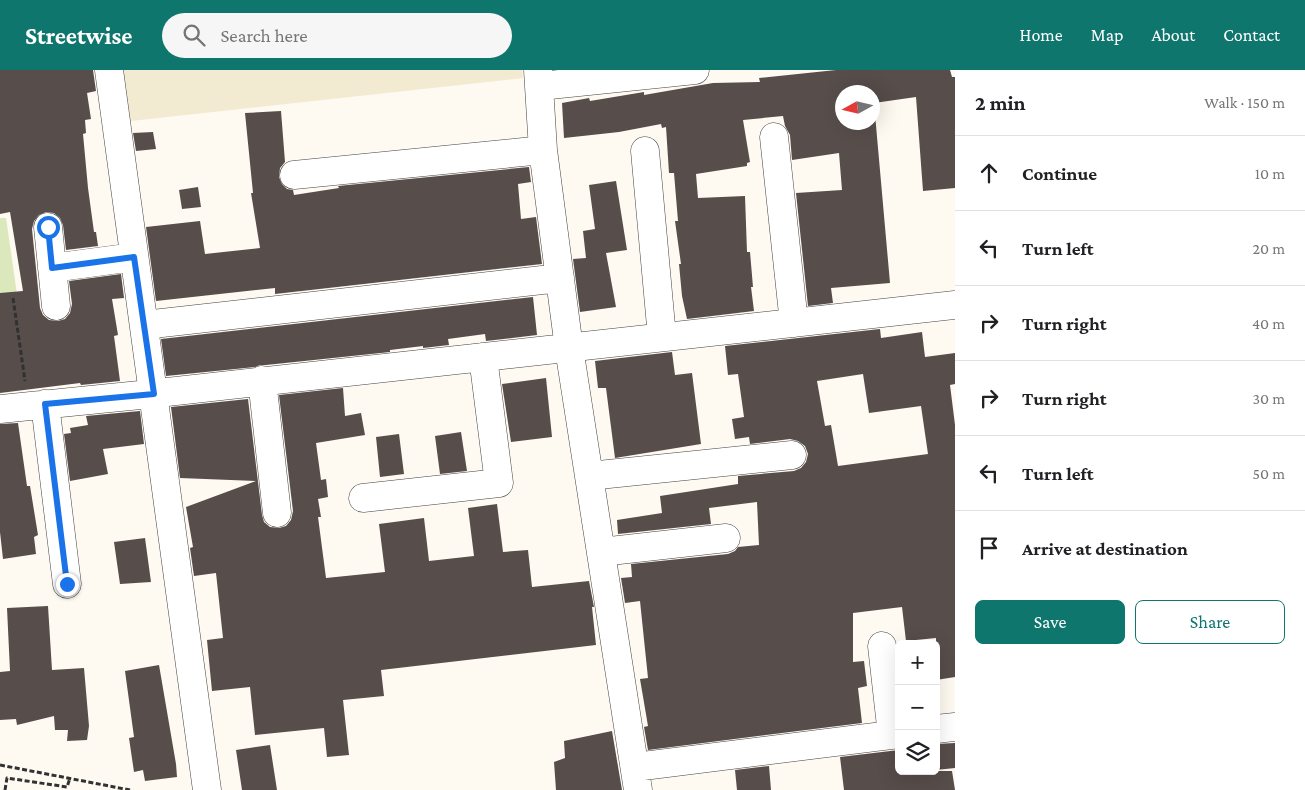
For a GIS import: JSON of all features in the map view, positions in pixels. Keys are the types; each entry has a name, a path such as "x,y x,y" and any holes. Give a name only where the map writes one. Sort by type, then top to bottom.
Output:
{"street":[{"path":"109,70 128,258 144,325 146,394 207,790"},
{"path":"695,70 539,78 543,150 568,348 636,778 895,734 882,646"},
{"path":"774,137 794,323"},
{"path":"294,174 543,150"},
{"path":"645,150 662,338"},
{"path":"48,227 56,306"},
{"path":"52,268 128,258"},
{"path":"144,325 560,278"},
{"path":"0,409 955,305"},
{"path":"363,498 500,483 483,357"},
{"path":"262,380 277,513"},
{"path":"37,405 67,584"},
{"path":"589,476 792,455"},
{"path":"601,552 726,538"},
{"path":"940,729 955,727"}],"path":[{"path":"13,298 37,405"},
{"path":"0,765 130,790"},
{"path":"5,790 6,778 67,787 70,778"}],"shaded area":[{"path":"115,70 522,70 523,78 122,122"}],"green space":[{"path":"0,218 6,218 24,343 0,346"}],"building":[{"path":"0,70 93,70 96,91 87,93 91,119 85,120 86,133 83,134 88,188 94,232 96,232 98,246 66,250 63,225 60,218 54,213 46,212 39,215 34,221 32,229 40,308 43,315 49,320 58,321 65,319 70,313 72,304 69,281 121,274 124,298 112,299 118,335 114,336 120,381 81,385 80,383 0,393 0,293 23,291 10,212 0,214"},
{"path":"836,70 950,70 952,77 955,77 955,188 923,191 916,97 880,102 880,85 835,85 835,130 876,130 890,283 831,288 833,303 808,306 796,193 842,190 839,153 792,160 790,135 785,126 783,116 743,120 750,162 747,163 747,166 696,174 698,198 745,196 747,252 750,252 754,311 687,319 682,296 679,264 681,264 675,221 678,221 674,173 669,173 666,127 662,128 661,124 619,132 564,138 562,103 589,98 590,101 644,92 644,95 713,83 760,82 759,78"},
{"path":"281,111 285,162 280,168 279,177 287,189 293,190 294,195 339,188 338,186 529,167 531,182 518,184 521,219 536,217 542,264 275,294 275,288 156,301 146,227 200,221 205,254 260,248 251,193 253,193 245,113"},
{"path":"153,132 156,149 136,151 133,133"},
{"path":"616,181 627,250 606,253 616,307 580,312 573,259 586,258 583,231 595,229 589,185"},
{"path":"198,187 201,207 182,209 179,190"},
{"path":"533,297 537,335 486,341 485,334 448,339 449,345 423,348 423,346 390,350 390,352 166,376 161,339"},
{"path":"880,329 881,338 922,332 925,357 955,353 955,384 950,385 955,425 955,677 940,679 940,640 936,640 936,638 906,640 902,607 853,613 853,662 864,661 867,686 858,688 862,723 648,750 644,727 648,726 640,679 648,678 640,601 625,603 621,578 632,577 631,564 728,554 735,551 738,547 759,545 757,502 709,508 711,524 618,534 617,520 662,513 660,496 738,484 738,476 794,471 801,468 806,462 808,454 805,446 798,441 790,439 750,444 749,437 735,439 732,419 744,417 738,374 728,375 725,346","holes":["863,374 869,413 921,406 928,454 838,466 831,425 825,426 817,381"]},
{"path":"672,352 675,375 692,373 701,444 615,458 606,388 598,388 595,361"},
{"path":"546,378 552,437 511,442 502,384"},
{"path":"343,388 345,416 361,413 365,435 316,443 321,480 326,479 328,497 318,499 321,517 318,517 326,578 385,572 379,524 424,518 429,561 474,556 468,508 497,504 503,552 528,550 532,587 589,581 594,607 592,607 596,645 381,670 384,696 343,700 349,755 327,757 324,728 255,735 250,687 212,691 207,640 223,638 216,573 194,576 190,548 193,547 186,507 256,481 180,478 171,407 248,399 262,515 264,522 270,527 279,528 286,526 291,520 293,511 279,395"},
{"path":"140,411 144,444 103,449 108,474 70,481 64,434 71,433 70,428 88,425 86,416"},
{"path":"18,423 27,486 30,486 38,535 34,537 36,554 3,559 0,532 0,424"},
{"path":"461,432 467,471 440,474 435,436"},
{"path":"399,434 404,474 380,477 376,437"},
{"path":"145,538 151,582 120,584 114,542"},
{"path":"48,606 52,670 84,668 89,726 87,740 67,741 68,730 55,730 54,716 17,725 16,719 0,720 0,672 10,671 7,608"},
{"path":"159,665 177,777 145,781 143,770 134,772 129,738 134,737 125,671"},
{"path":"612,731 622,790 556,790 554,762 565,758 564,741"},
{"path":"955,743 955,768 940,770 940,744"},
{"path":"270,745 277,790 242,790 236,750"},
{"path":"895,750 895,775 940,775 940,771 952,771 955,790 844,790 840,757"},
{"path":"769,766 771,790 737,790 735,770"}],"route":[{"path":"48,227 52,268 134,257 154,394 45,404 67,584"}]}
